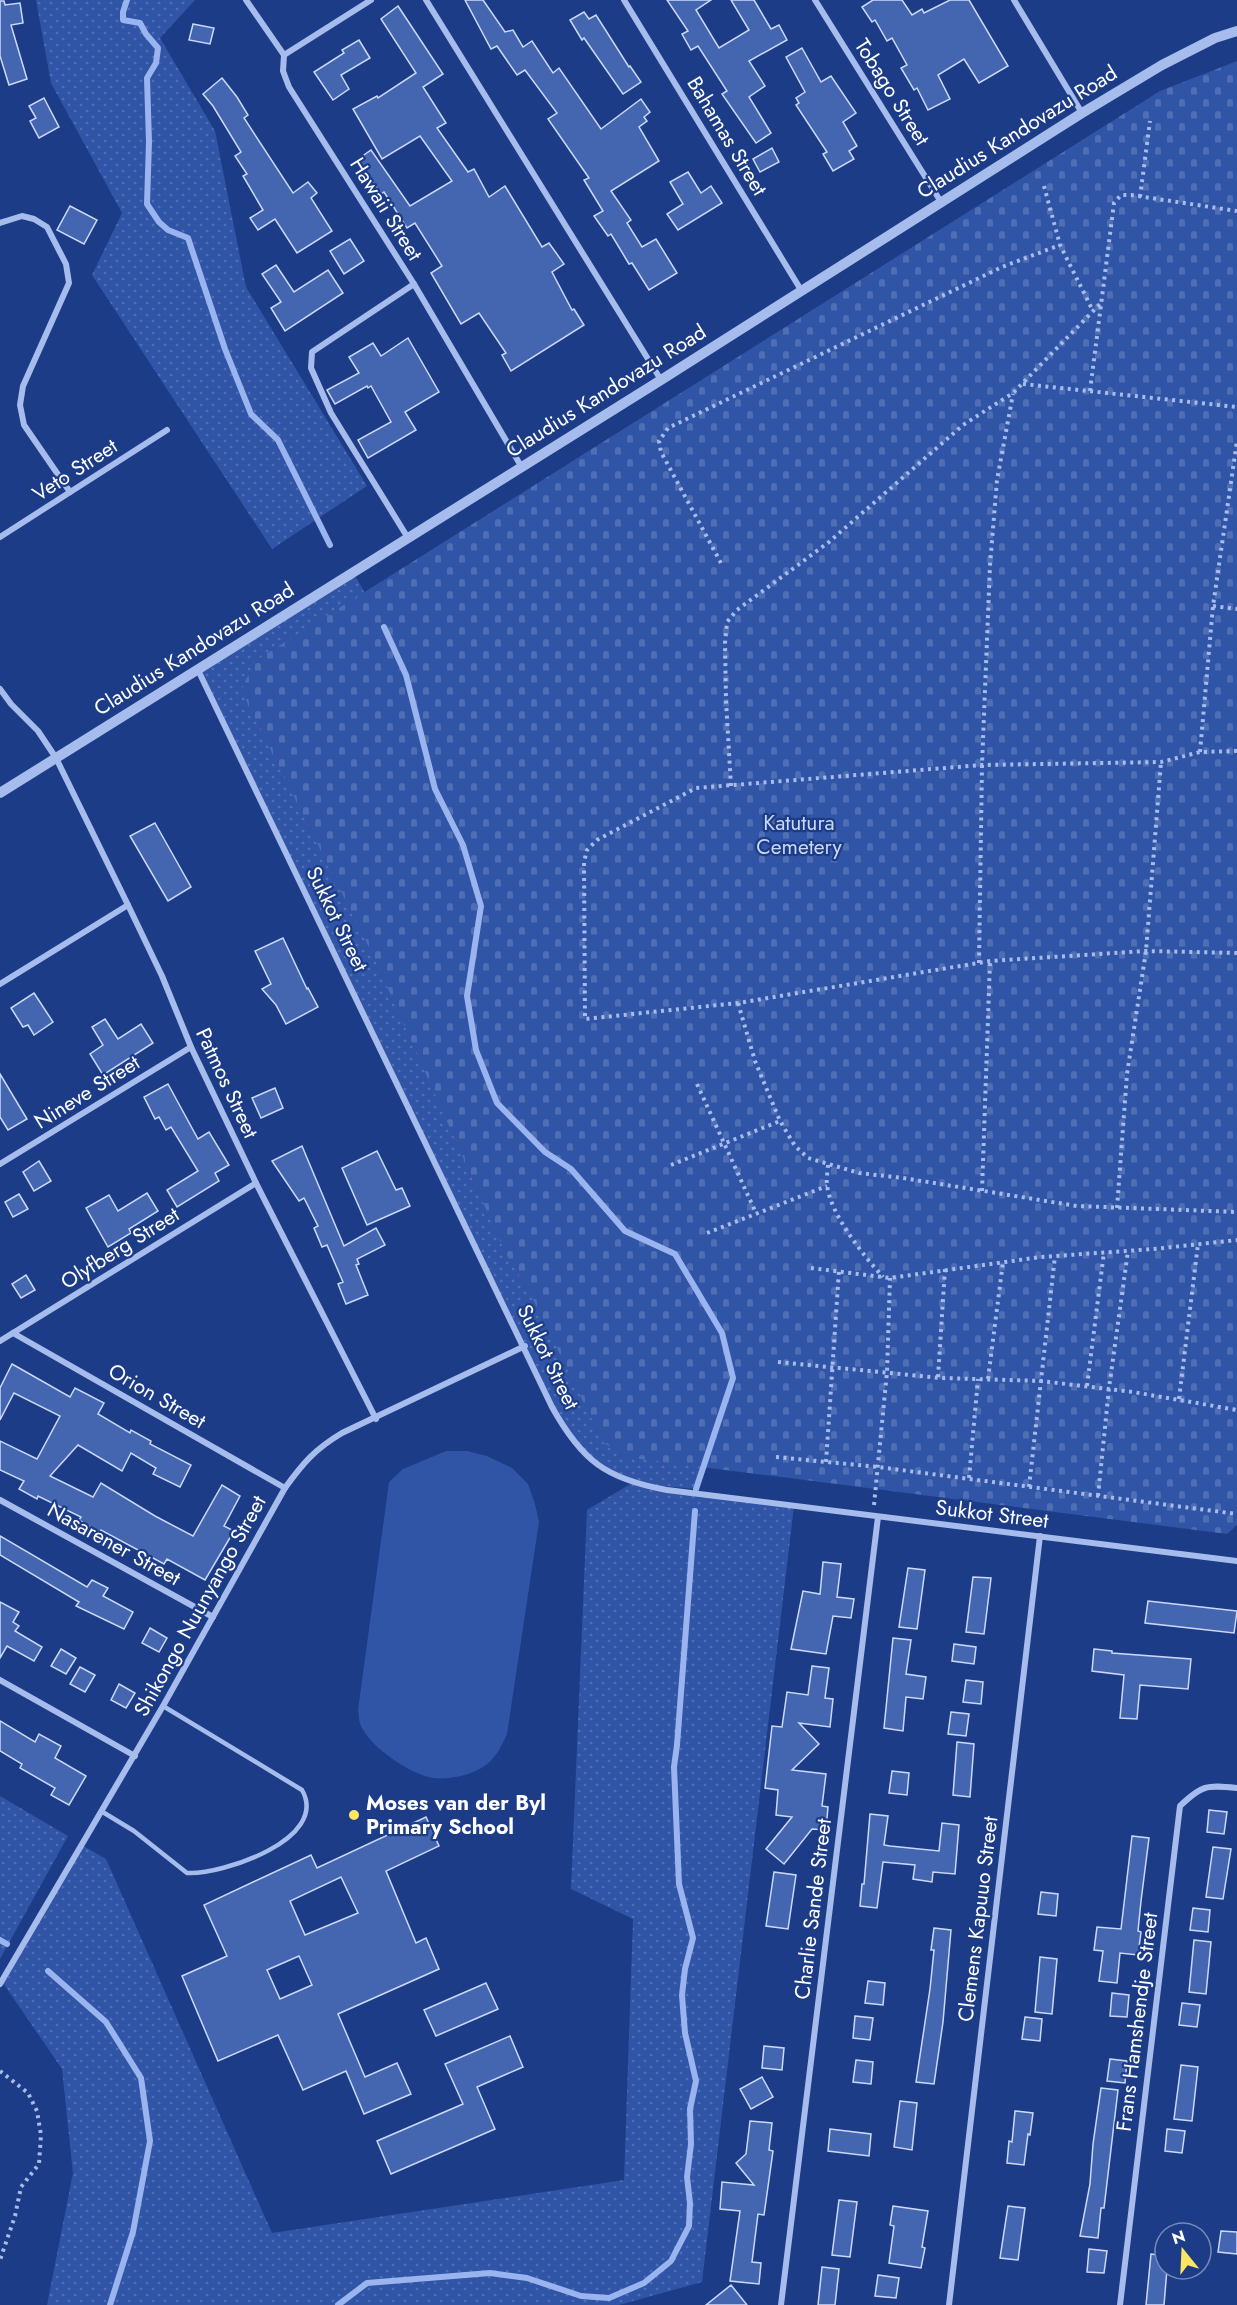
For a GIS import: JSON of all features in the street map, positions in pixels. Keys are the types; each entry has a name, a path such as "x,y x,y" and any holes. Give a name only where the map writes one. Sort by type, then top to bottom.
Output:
{"street":[{"path":"246,0 284,55 371,0"},
{"path":"426,0 661,380"},
{"name":"Bahamas Street","path":"624,0 801,290"},
{"name":"Tobago Street","path":"816,0 941,202"},
{"path":"1014,0 1082,113"},
{"name":"Claudius Kandovazu Road","path":"0,793 661,380 1082,113 1162,65 1215,38 1237,31"},
{"name":"Hawaii Street","path":"284,55 284,71 289,87 414,284 521,466"},
{"path":"0,223 22,216 34,219 47,227 66,264 69,283 23,386 20,405 24,425 70,492"},
{"path":"408,538 331,413 311,368 312,352 414,284"},
{"name":"Veto Street","path":"0,537 167,430"},
{"name":"Sukkot Street","path":"198,670 566,1432 581,1451 603,1470 638,1485 875,1517 1237,1561"},
{"name":"Patmos Street","path":"0,689 10,704 43,738 56,758 162,976 191,1047 256,1183 376,1419"},
{"path":"0,984 128,905"},
{"name":"Nineve Street","path":"0,1164 191,1047"},
{"name":"Olyfberg Street","path":"0,1341 256,1183"},
{"name":"Orion Street","path":"13,1333 285,1488"},
{"name":"Shikongo Nuunyango Street","path":"0,1984 135,1756 285,1488 306,1458 342,1433 376,1419 525,1346"},
{"name":"Nasarener Street","path":"0,1500 213,1617"},
{"name":"Charlie Sande Street","path":"780,2305 875,1517"},
{"name":"Clemens Kapuuo Street","path":"950,2305 1040,1536"},
{"path":"0,1680 135,1756"},
{"name":"Frans Hamshendje Street","path":"1120,2305 1180,1806 1197,1789 1217,1786 1237,1788"}],"lane":[{"path":"101,1811 134,1831 187,1874 219,1868 259,1855 276,1847 301,1824 307,1813 307,1799 302,1790 163,1706"}],"path":[{"path":"1140,196 1150,121"},
{"path":"1044,186 1060,246 1093,311"},
{"path":"1090,391 1114,203 1121,195 1140,196 1237,211"},
{"path":"721,562 662,452 659,441 668,428 1002,267 1060,246"},
{"path":"731,786 726,701 727,622 737,610 829,542 963,425 1013,393 1100,304"},
{"path":"1022,384 1237,407"},
{"path":"979,963 982,765 990,565 997,480 1013,393"},
{"path":"1200,752 1213,606 1237,441"},
{"path":"1213,606 1237,609"},
{"path":"1237,751 1200,752 1161,762 982,765 696,788 597,840 587,850 584,862 585,1019 738,1003 979,963 1146,951 1237,953"},
{"path":"1117,1208 1127,1074 1146,951 1161,762"},
{"path":"982,1191 990,962"},
{"path":"738,1003 755,1061 780,1121 795,1146 808,1158 859,1173 1077,1206 1237,1212"},
{"path":"697,1084 756,1213"},
{"path":"671,1165 780,1121"},
{"path":"828,1165 827,1186 838,1216 861,1253 884,1277"},
{"path":"707,1233 827,1186"},
{"path":"811,1268 890,1278 1055,1256 1237,1240"},
{"path":"1179,1399 1198,1244"},
{"path":"1098,1496 1109,1388 1128,1251"},
{"path":"1087,1386 1104,1252"},
{"path":"1029,1487 1055,1256"},
{"path":"988,1379 1003,1262"},
{"path":"939,1377 945,1269"},
{"path":"826,1462 839,1270"},
{"path":"875,1517 887,1372 890,1278"},
{"path":"778,1362 939,1377 1041,1381 1109,1388 1237,1410"},
{"path":"969,1478 978,1379"},
{"path":"776,1457 878,1467 1237,1514"},
{"path":"0,2071 28,2093 37,2111 41,2135 39,2164 21,2187 15,2216 0,2260"}],"green space":[{"path":"36,0 195,0 160,38 215,131 246,287 367,486 272,549 92,275 122,213 51,83"},
{"name":"Katutura Cemetery","path":"1237,61 1237,1525 1227,1534 624,1457 603,1442 533,1299 505,1252 373,955 241,690 255,661 1160,91"},
{"path":"353,572 384,627 733,1378 696,1489 651,1485 794,1506 702,2282 619,2305 47,2305 73,2173 62,2069 3,1983 80,1844 106,1859 272,2233 624,2180 633,1919 571,1889 587,1510 632,1483 603,1470 566,1432 198,670"},
{"path":"446,1451 467,1451 487,1456 512,1468 528,1484 539,1522 507,1734 496,1755 481,1769 453,1777 433,1778 403,1766 374,1744 362,1728 358,1710 389,1482 403,1469"},
{"path":"0,1796 68,1836 0,1959"}],"building":[{"path":"465,0 483,0 505,32 513,30 523,47 532,41 553,73 559,68 601,129 641,99 650,112 644,117 647,121 639,127 659,161 611,191 631,220 627,223 642,247 656,239 677,273 649,290 632,263 629,264 611,234 608,236 594,216 603,211 584,180 589,178 548,119 557,113 525,70 517,75 497,46 491,49"},
{"path":"667,0 711,0 696,10 719,48 749,30 731,0 754,0 771,29 779,25 787,40 749,61 765,86 749,97 771,133 756,143 722,94 727,91 698,46 691,50 682,34 688,31"},
{"path":"873,0 902,0 912,15 922,9 924,13 950,0 969,0 1008,66 979,83 964,59 938,75 950,99 928,110 917,88 914,90 901,68 907,65 892,38 887,41 875,20 872,22 862,7"},
{"path":"0,1 4,1 5,5 20,3 23,23 11,25 27,79 9,85 0,56"},
{"path":"398,6 443,74 423,87 446,123 437,128 468,172 474,169 489,197 505,186 542,247 549,243 564,264 552,272 572,310 574,309 584,325 511,371 502,355 506,353 479,313 461,324 431,273 442,266 415,223 407,228 384,192 381,194 357,160 371,150 410,206 452,181 420,136 382,159 353,109 377,96 378,98 416,73 381,19"},
{"path":"584,12 589,19 596,15 641,82 623,94 584,38 582,40 570,20"},
{"path":"193,24 214,28 210,44 189,40"},
{"path":"359,40 370,58 341,75 349,89 333,100 314,72 344,53 342,50"},
{"path":"802,48 821,82 831,76 856,113 843,122 857,146 849,151 854,159 833,171 823,154 827,152 796,105 799,103 796,98 805,92 786,57"},
{"path":"222,78 237,97 248,115 244,118 293,193 308,182 317,193 311,198 332,231 297,253 275,219 258,230 250,218 263,210 243,176 247,174 235,156 241,152 203,94"},
{"path":"44,98 59,127 39,138 30,121 36,118 29,106"},
{"path":"772,148 779,162 760,172 753,159"},
{"path":"688,172 701,193 711,186 722,203 678,230 667,214 683,204 670,182"},
{"path":"70,206 97,220 84,244 57,230"},
{"path":"350,239 364,261 344,274 330,251"},
{"path":"276,265 294,292 328,270 343,293 285,331 271,308 281,302 262,274"},
{"path":"408,338 439,392 405,412 416,430 368,458 358,440 391,422 371,386 335,404 327,390 359,373 349,357 373,343 381,356"},
{"path":"155,823 191,887 168,901 130,836"},
{"path":"283,938 318,1007 286,1024 276,1005 262,989 271,984 255,951"},
{"path":"34,993 53,1022 34,1035 28,1025 23,1027 11,1008"},
{"path":"105,1019 118,1039 141,1024 153,1043 103,1075 90,1054 103,1045 92,1027"},
{"path":"0,1074 27,1119 8,1130 0,1117"},
{"path":"168,1084 198,1139 209,1132 229,1165 215,1173 219,1181 177,1207 167,1190 198,1171 171,1127 166,1130 159,1117 155,1119 144,1097"},
{"path":"275,1088 283,1108 261,1118 252,1098"},
{"path":"302,1146 344,1246 376,1228 385,1245 357,1259 359,1264 356,1265 368,1295 346,1304 338,1284 343,1282 327,1245 322,1247 314,1228 318,1226 304,1198 299,1201 272,1161"},
{"path":"377,1151 396,1190 402,1188 410,1206 367,1225 342,1168"},
{"path":"39,1161 51,1181 34,1191 23,1172"},
{"path":"147,1193 158,1211 129,1229 131,1233 108,1247 86,1208 109,1195 118,1211"},
{"path":"19,1194 28,1209 13,1217 5,1202"},
{"path":"26,1275 35,1290 21,1298 12,1284"},
{"path":"12,1364 70,1397 75,1388 104,1403 98,1414 130,1433 131,1430 151,1441 150,1444 191,1465 180,1487 153,1474 156,1468 131,1453 122,1471 78,1445 50,1476 93,1497 101,1483 193,1536 222,1485 240,1496 224,1526 234,1531 205,1580 167,1559 164,1564 101,1530 100,1533 79,1520 81,1517 19,1489 24,1481 0,1470 0,1441 37,1459 60,1416 14,1393 0,1420 0,1388"},
{"path":"0,1536 87,1587 92,1580 108,1588 103,1596 133,1612 124,1629 76,1606 79,1602 0,1555"},
{"path":"823,1562 841,1564 837,1597 854,1599 851,1618 833,1616 826,1654 791,1649 803,1591 820,1594"},
{"path":"908,1568 925,1570 917,1629 899,1627"},
{"path":"973,1577 991,1578 984,1634 966,1632"},
{"path":"1148,1601 1237,1611 1234,1633 1145,1623"},
{"path":"0,1602 19,1612 13,1622 19,1626 15,1631 42,1647 34,1661 7,1646 0,1658"},
{"path":"150,1628 167,1638 159,1652 142,1643"},
{"path":"893,1638 911,1640 906,1674 926,1677 923,1699 906,1697 903,1731 884,1728"},
{"path":"954,1644 976,1647 974,1664 952,1661"},
{"path":"61,1649 76,1658 66,1674 51,1666"},
{"path":"1094,1649 1112,1651 1112,1653 1191,1659 1188,1689 1140,1685 1137,1719 1120,1718 1124,1675 1092,1671"},
{"path":"812,1666 829,1668 825,1698 833,1699 830,1727 799,1723 819,1744 792,1770 826,1774 822,1806 828,1807 826,1830 812,1829 784,1864 766,1849 792,1817 776,1815 778,1790 765,1788 772,1726 782,1727 787,1692 808,1695"},
{"path":"80,1667 95,1675 85,1692 70,1684"},
{"path":"966,1680 983,1682 981,1704 963,1702"},
{"path":"119,1684 135,1693 126,1708 111,1700"},
{"path":"951,1712 969,1714 966,1736 948,1734"},
{"path":"0,1721 35,1742 39,1734 61,1746 55,1758 86,1776 69,1805 51,1795 55,1788 20,1768 22,1764 0,1751"},
{"path":"957,1742 974,1744 970,1797 953,1795"},
{"path":"892,1771 909,1773 907,1795 889,1793"},
{"path":"1209,1810 1227,1812 1224,1834 1207,1832"},
{"path":"870,1814 888,1816 884,1845 890,1846 939,1851 942,1823 959,1825 955,1874 933,1872 932,1882 913,1879 915,1865 883,1862 877,1908 860,1906"},
{"path":"426,1817 439,1846 386,1871 416,1943 426,1938 439,1969 338,2014 365,2077 397,2063 411,2094 364,2114 346,2071 303,2090 278,2035 218,2061 182,1976 227,1956 204,1905 311,1855 317,1868","holes":["341,1877 358,1913 305,1935 290,1901","299,1956 312,1985 280,1999 267,1970"]},
{"path":"1132,1836 1149,1838 1138,1931 1141,1932 1138,1955 1120,1953 1117,1983 1099,1981 1103,1951 1094,1950 1097,1927 1121,1929"},
{"path":"1213,1847 1231,1849 1223,1899 1206,1897"},
{"path":"774,1872 796,1875 788,1929 766,1926"},
{"path":"1041,1892 1058,1894 1056,1916 1038,1914"},
{"path":"1193,1908 1210,1910 1208,1932 1190,1930"},
{"path":"934,1928 951,1930 943,2022 934,2084 916,2082 930,1989"},
{"path":"1194,1940 1211,1942 1206,1994 1189,1992"},
{"path":"1040,1957 1057,1959 1052,2014 1035,2012"},
{"path":"868,1981 885,1983 883,2005 865,2003"},
{"path":"486,1983 498,2009 436,2036 424,2010"},
{"path":"1112,1993 1129,1995 1127,2017 1110,2016"},
{"path":"1182,2003 1200,2005 1197,2027 1179,2025"},
{"path":"855,2016 873,2018 870,2040 853,2038"},
{"path":"1025,2017 1042,2019 1040,2041 1022,2039"},
{"path":"510,2036 523,2067 477,2087 495,2129 391,2174 377,2141 463,2104 445,2064"},
{"path":"764,2046 784,2048 782,2070 762,2068"},
{"path":"1110,2059 1127,2061 1125,2083 1107,2081"},
{"path":"856,2060 873,2062 871,2084 853,2082"},
{"path":"1181,2065 1198,2067 1192,2121 1174,2119"},
{"path":"762,2077 773,2097 751,2109 740,2089"},
{"path":"1101,2088 1118,2090 1104,2208 1101,2208 1098,2238 1080,2236 1090,2184"},
{"path":"900,2101 917,2103 912,2150 894,2147"},
{"path":"1015,2111 1033,2113 1024,2165 1007,2163"},
{"path":"750,2121 772,2123 769,2150 773,2151 764,2215 758,2214 752,2262 761,2263 759,2284 730,2281 740,2211 720,2209 722,2182 754,2185 736,2163 746,2154"},
{"path":"830,2129 871,2134 869,2156 828,2151"},
{"path":"1167,2129 1185,2131 1182,2153 1165,2151"},
{"path":"839,2200 857,2202 850,2257 832,2255"},
{"path":"893,2206 928,2211 921,2268 889,2263 894,2226 890,2225"},
{"path":"1008,2206 1025,2208 1018,2260 1000,2258"},
{"path":"1221,2231 1237,2232 1237,2254 1218,2252"},
{"path":"1089,2249 1107,2251 1104,2273 1087,2272"},
{"path":"1151,2254 1153,2254 1153,2281 1166,2281 1164,2305 1146,2305"},
{"path":"822,2267 839,2269 835,2305 818,2305"},
{"path":"878,2275 899,2278 896,2298 875,2296"},
{"path":"731,2285 747,2305 706,2305"}],"waterway":[{"path":"127,0 123,20 140,23 158,48 156,63 147,78 149,142 147,204 159,222 168,230 188,238 225,349 251,414 278,440 330,545"},
{"path":"384,627 406,675 435,789 463,845 481,906 467,996 476,1050 497,1103 545,1152 571,1169 625,1231 675,1254 722,1333 733,1378 696,1489"},
{"path":"338,2305 367,2283 490,2273 527,2278 581,2296 609,2298 644,2283 671,2261 689,2226 690,2203 687,2177 691,2144 690,2109 696,2081 685,2033 682,1995 685,1969 693,1938 679,1884 674,1767 695,1511"},
{"path":"0,1940 7,1944"},
{"path":"48,1971 106,2022 141,2078 150,2141 133,2232 110,2305"}],"place":[{"name":"Moses van der Byl Primary School","path":"354,1815"}]}
